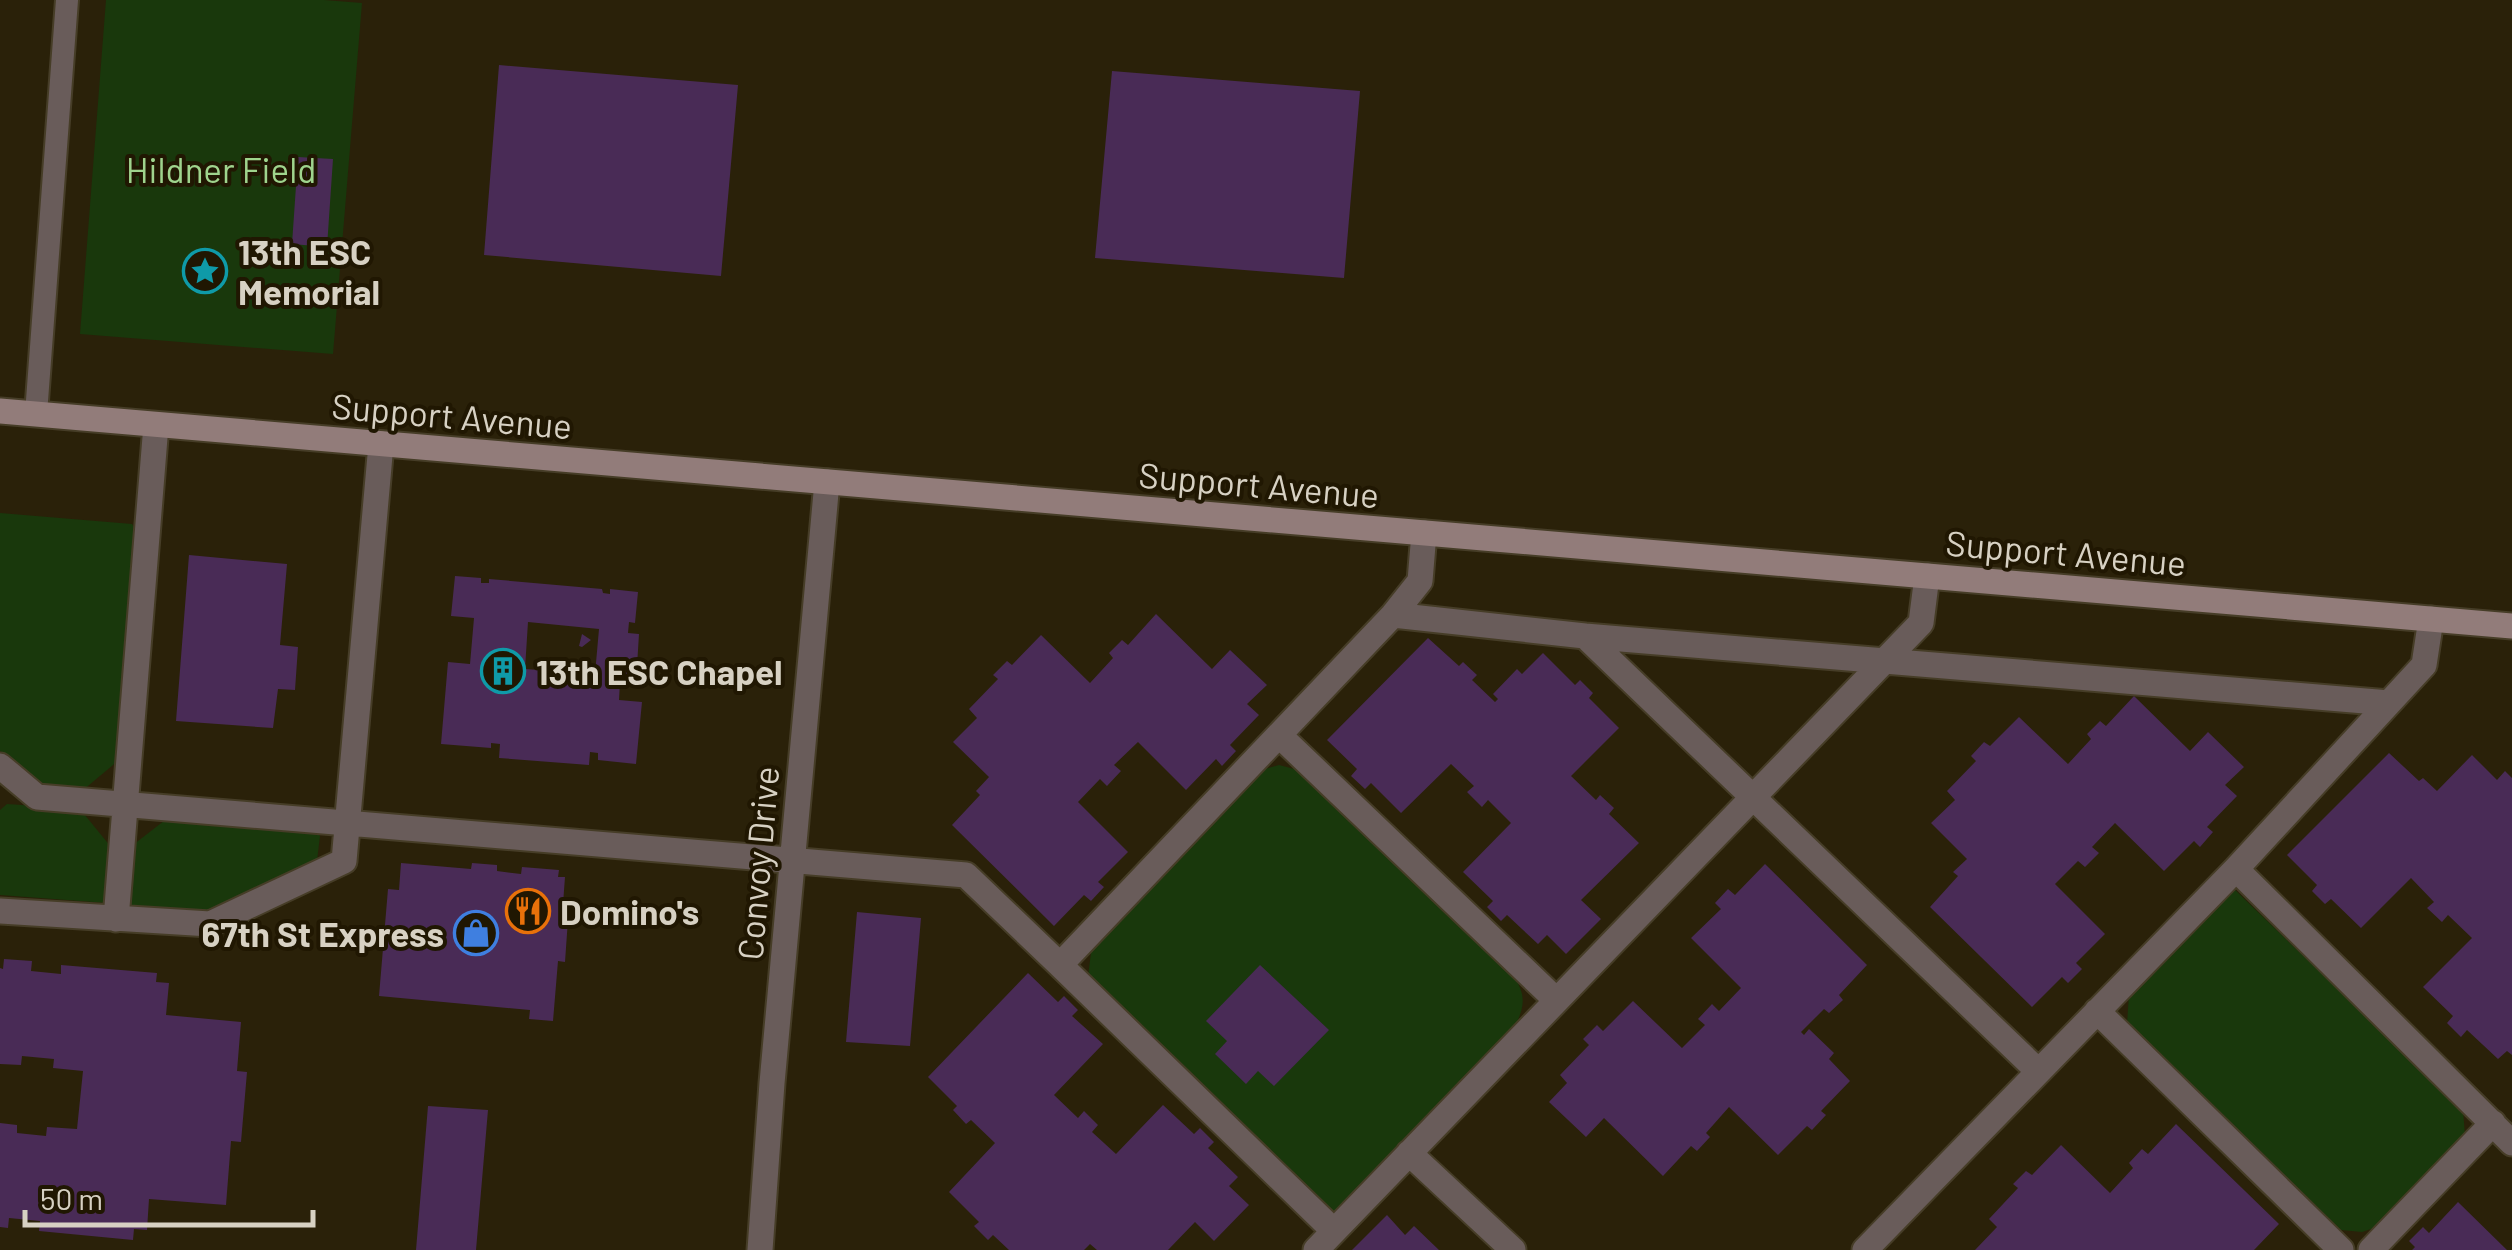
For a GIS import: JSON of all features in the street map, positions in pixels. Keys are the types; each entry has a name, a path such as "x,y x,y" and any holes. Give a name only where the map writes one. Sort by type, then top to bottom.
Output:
{"street":[{"name":"Support Avenue","path":"0,412 2512,626"},
{"path":"116,918 156,425"},
{"path":"0,911 210,924 344,861 382,444"},
{"name":"Convoy Drive","path":"760,1250 828,482"},
{"path":"1060,965 1393,615 1420,581 1424,533"},
{"path":"0,766 36,797 966,875 1060,965 1325,1241 1920,622 1927,576"},
{"path":"1393,615 1585,636 2389,703"},
{"path":"1865,1250 2236,869 2424,665 2430,619"},
{"path":"1585,636 2038,1071"},
{"path":"1279,735 1556,1000"},
{"path":"2236,869 2512,1142"},
{"path":"2097,1011 2341,1250"},
{"path":"2371,1250 2493,1124"},
{"path":"1409,1153 1513,1250"}],"lane":[{"path":"36,414 67,0"}],"green space":[{"name":"Hildner Field","path":"106,0 362,3 333,354 80,334"},
{"path":"0,513 132,524 137,531 119,760 82,791 42,788 0,751"},
{"path":"1279,765 1302,771 1512,974 1523,998 1516,1024 1335,1213 1088,976 1092,945 1261,770"},
{"path":"7,804 80,809 111,847 107,903 0,895 0,810"},
{"path":"169,817 315,830 320,836 317,861 209,913 125,906 129,848"},
{"path":"2233,888 2463,1110 2465,1135 2377,1227 2362,1232 2341,1230 2127,1024 2129,994"}],"building":[{"path":"499,65 738,85 721,276 484,255"},
{"path":"1112,71 1360,91 1344,278 1095,258"},
{"path":"298,157 333,159 327,247 292,244"},
{"path":"189,555 287,564 280,645 298,647 295,690 278,689 273,728 176,721"},
{"name":"13th ESC Chapel","path":"455,576 481,578 481,583 489,583 489,579 602,589 610,594 610,589 638,592 635,623 629,622 628,633 639,634 636,682 620,682 619,700 642,702 636,764 598,760 598,753 590,752 589,765 499,758 500,744 491,743 491,748 441,744 448,662 470,664 474,618 451,616","holes":["528,622 599,629 595,674 525,669"]},
{"path":"1156,614 1212,669 1230,650 1267,685 1247,704 1259,715 1230,745 1236,751 1222,766 1216,759 1186,790 1138,742 1114,765 1121,771 1107,786 1100,779 1078,802 1128,852 1098,882 1104,887 1091,901 1084,895 1054,926 952,825 980,795 976,791 989,777 953,742 977,718 969,709 998,679 993,675 1007,661 1012,665 1041,635 1090,683 1113,658 1109,653 1122,640 1128,645"},
{"name":"13th ESC Chapel","path":"582,634 591,640 582,647 579,646"},
{"path":"1428,638 1459,666 1463,662 1477,675 1472,680 1495,702 1498,699 1493,694 1517,669 1522,674 1543,653 1575,685 1580,680 1593,693 1589,698 1619,728 1571,776 1596,800 1600,795 1614,808 1609,814 1639,843 1581,900 1601,919 1566,954 1547,935 1538,944 1507,915 1501,921 1487,907 1493,901 1463,872 1511,823 1488,800 1482,807 1467,792 1474,786 1451,764 1401,813 1371,783 1365,789 1351,776 1357,769 1327,740"},
{"path":"2134,696 2190,751 2208,732 2244,767 2225,785 2237,796 2207,827 2213,832 2200,847 2194,841 2164,871 2115,823 2092,847 2099,853 2085,867 2078,861 2055,884 2105,934 2076,963 2082,969 2068,983 2062,977 2032,1007 1930,907 1958,876 1953,872 1967,859 1931,823 1955,800 1947,791 1976,761 1971,756 1984,742 1990,746 2019,717 2068,764 2091,739 2087,734 2100,721 2106,726"},
{"path":"2389,753 2419,781 2423,778 2437,791 2472,755 2497,780 2505,771 2512,778 2512,1055 2507,1051 2498,1059 2467,1030 2461,1037 2447,1023 2453,1016 2423,987 2472,938 2448,915 2442,922 2427,908 2434,902 2411,878 2361,928 2331,899 2325,904 2312,891 2317,885 2287,855"},
{"name":"67th St Express","path":"401,863 471,869 472,863 497,865 497,871 521,874 522,867 559,870 558,877 565,877 563,904 569,905 565,962 558,961 553,1021 529,1019 530,1010 379,996 388,889 399,890"},
{"path":"1765,864 1867,965 1839,995 1843,1000 1829,1013 1824,1009 1801,1032 1804,1035 1809,1029 1834,1053 1829,1059 1850,1081 1821,1111 1826,1115 1812,1130 1807,1126 1778,1155 1729,1107 1706,1133 1710,1137 1697,1151 1691,1146 1663,1176 1604,1118 1586,1137 1549,1102 1567,1083 1560,1075 1589,1045 1583,1039 1597,1025 1603,1031 1633,1001 1682,1048 1705,1025 1698,1019 1712,1004 1719,1011 1741,988 1691,938 1721,909 1715,903 1728,889 1735,895"},
{"path":"857,912 921,918 910,1046 846,1042"},
{"path":"4,959 32,961 31,971 61,974 61,965 157,973 156,982 169,983 166,1015 241,1022 237,1071 247,1072 241,1142 231,1141 226,1205 149,1199 147,1230 134,1229 133,1240 39,1231 40,1221 9,1218 8,1228 0,1227 0,1123 17,1125 17,1133 46,1136 47,1127 77,1129 83,1071 53,1068 54,1059 22,1056 21,1065 0,1064 0,968 3,969"},
{"path":"1260,965 1329,1030 1274,1086 1258,1071 1246,1084 1215,1054 1227,1041 1206,1021"},
{"path":"1028,973 1058,1002 1064,996 1078,1010 1072,1016 1103,1044 1054,1095 1078,1118 1084,1111 1098,1125 1092,1132 1116,1154 1163,1105 1194,1134 1200,1128 1214,1142 1208,1148 1238,1177 1229,1186 1249,1205 1214,1241 1195,1222 1168,1250 1097,1250 1090,1244 1084,1250 1009,1250 993,1235 988,1240 974,1226 979,1222 949,1192 995,1143 971,1120 966,1124 953,1110 957,1106 928,1077"},
{"path":"428,1106 488,1110 476,1250 416,1250"},
{"path":"2176,1124 2279,1224 2254,1250 1975,1250 1997,1227 1989,1219 2018,1188 2013,1184 2026,1171 2032,1175 2061,1145 2110,1193 2133,1168 2129,1163 2142,1149 2148,1154"},
{"path":"2458,1202 2507,1250 2412,1250 2415,1247 2409,1241 2423,1227 2429,1233"},
{"path":"1387,1215 1405,1235 1414,1226 1439,1250 1352,1250"}],"place":[{"name":"13th ESC Memorial","path":"205,271"},
{"name":"13th ESC Chapel","path":"503,671"},
{"name":"Domino's","path":"528,911"},
{"name":"67th St Express","path":"476,933"}]}
